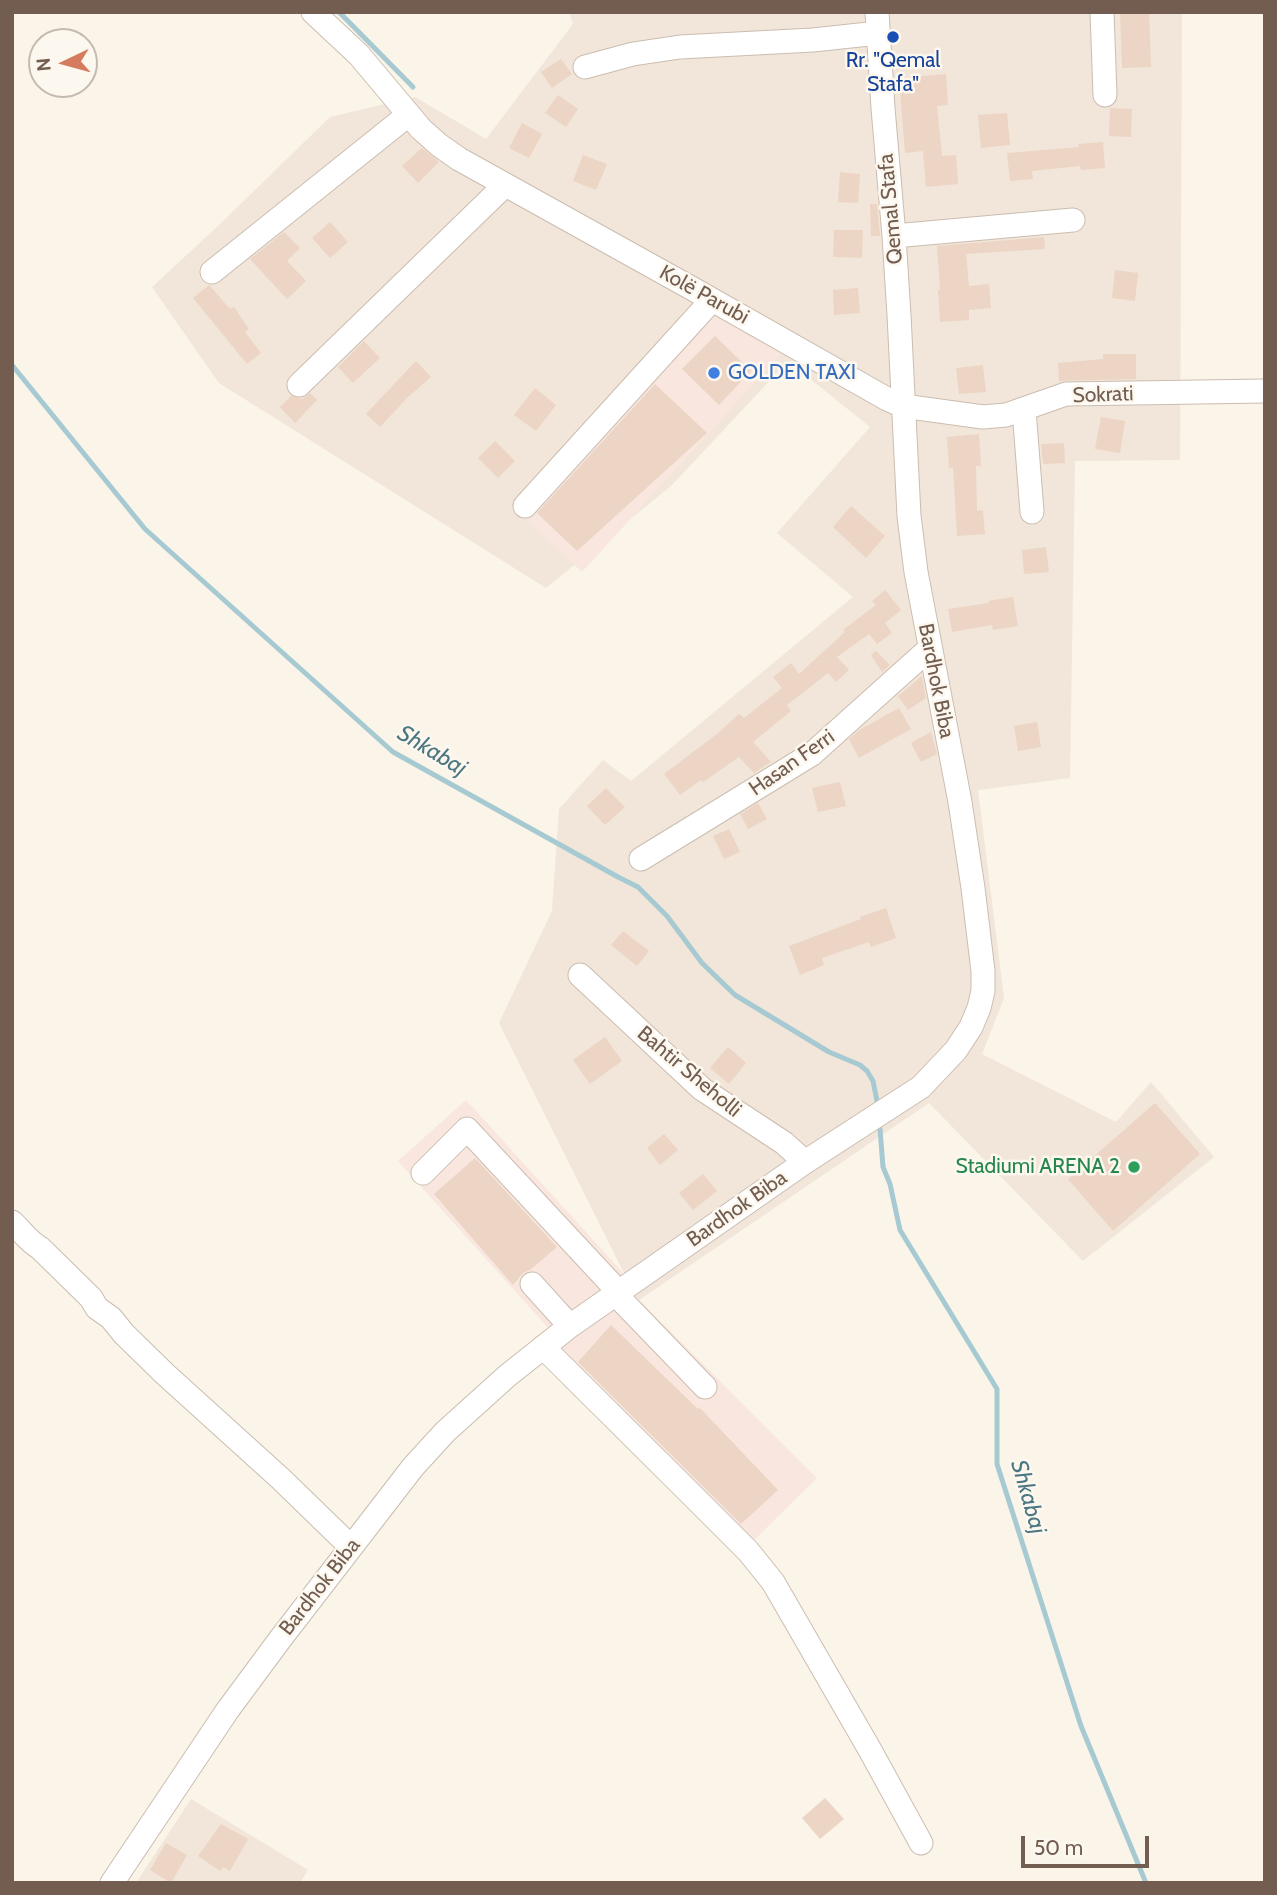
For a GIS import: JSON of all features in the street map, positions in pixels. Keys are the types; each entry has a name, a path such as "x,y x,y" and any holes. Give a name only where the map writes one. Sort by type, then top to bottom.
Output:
{"street":[{"name":"Kolë Parubi","path":"313,12 359,55 408,115 439,145 459,159 903,406"},
{"path":"1102,12 1105,95"},
{"path":"584,67 633,54 680,47 802,41 878,22"},
{"name":"Qemal Stafa","path":"878,22 903,406"},
{"path":"212,272 408,115"},
{"path":"299,385 504,186"},
{"path":"894,236 1073,220"},
{"path":"525,506 712,300"},
{"name":"Sokrati","path":"903,406 983,417 1006,415 1066,394 1265,391"},
{"name":"Bardhok Biba","path":"112,1883 227,1711 413,1467 445,1432 489,1391 570,1326 805,1161 921,1087 956,1050 971,1027 983,991 983,971 960,802 916,572 909,516 903,406"},
{"path":"1024,410 1032,512"},
{"name":"Hasan Ferri","path":"641,859 812,754 929,649"},
{"name":"Bahtir Sheholli","path":"580,975 702,1089 784,1143 805,1161"},
{"path":"423,1173 467,1129 615,1288 623,1303 705,1387"},
{"path":"12,1222 91,1298 97,1308 111,1318 124,1334 352,1547"},
{"path":"532,1284 570,1326"},
{"path":"543,1348 748,1551 773,1582 921,1843"}],"shaded area":[{"path":"569,12 1182,12 1180,460 1075,461 1070,778 978,790 1004,998 982,1054 1116,1122 1151,1082 1214,1157 1083,1261 929,1103 639,1300 499,1023 552,911 559,809 603,760 631,781 853,597 777,533 870,427 788,361 672,485 546,588 219,383 152,287 330,117 415,97 486,139 573,24"},
{"path":"714,313 783,352 582,572 521,515"},
{"path":"466,1100 625,1275 639,1300 817,1478 738,1556 545,1366 551,1331 398,1161"},
{"path":"191,1799 308,1870 300,1883 136,1883"}],"building":[{"path":"1120,12 1149,12 1151,67 1122,68"},
{"path":"561,59 572,74 552,88 541,72"},
{"path":"946,74 948,105 937,106 942,156 956,155 958,184 926,187 923,151 905,153 899,78"},
{"path":"558,95 578,109 566,127 545,113"},
{"path":"1110,108 1132,109 1131,137 1109,136"},
{"path":"1007,113 1010,145 981,148 978,115"},
{"path":"522,123 542,134 529,158 509,148"},
{"path":"1103,142 1105,168 1081,170 1080,166 1032,171 1033,179 1010,181 1007,153 1079,147 1078,144"},
{"path":"422,148 439,162 418,183 402,166"},
{"path":"583,155 607,164 596,190 573,181"},
{"path":"840,172 860,174 858,203 838,202"},
{"path":"870,204 877,204 880,236 871,236"},
{"path":"330,222 348,242 330,258 312,238"},
{"path":"834,230 863,230 862,258 833,257"},
{"path":"284,232 300,248 287,261 306,281 287,299 250,259"},
{"path":"1044,237 1045,249 966,254 969,286 989,284 991,308 969,310 969,320 940,322 937,246"},
{"path":"1115,270 1138,273 1135,301 1112,298"},
{"path":"209,285 230,309 234,307 249,329 245,332 261,353 247,364 193,298"},
{"path":"858,288 860,313 834,315 833,290"},
{"path":"715,336 751,371 719,405 682,369"},
{"path":"364,341 380,358 353,383 338,367"},
{"path":"1103,354 1136,354 1136,379 1059,381 1058,363 1103,359"},
{"path":"416,361 431,377 380,427 366,414"},
{"path":"983,365 986,392 959,394 956,368"},
{"path":"655,384 707,433 577,551 537,513"},
{"path":"535,388 556,405 536,431 514,415"},
{"path":"310,393 317,400 295,423 280,407 291,396 302,399"},
{"path":"1101,417 1125,421 1120,453 1095,449"},
{"path":"979,434 981,466 976,466 977,511 983,510 985,534 957,536 953,467 949,468 947,437"},
{"path":"495,441 515,461 498,478 478,458"},
{"path":"1064,443 1065,463 1043,464 1041,444"},
{"path":"851,506 885,536 866,558 833,527"},
{"path":"1046,547 1049,572 1024,574 1022,550"},
{"path":"885,590 901,610 885,623 892,633 877,644 869,634 837,657 849,670 836,682 828,673 787,705 791,711 753,742 771,762 754,773 739,757 680,795 664,774 739,714 744,718 782,688 773,677 791,663 799,674 845,632 843,630 876,605 872,601"},
{"path":"1013,597 1018,626 993,630 992,625 952,632 948,609"},
{"path":"876,651 890,665 882,672 871,655"},
{"path":"922,676 926,698 908,710 898,696"},
{"path":"899,708 911,729 859,758 849,739 861,729"},
{"path":"1037,722 1041,747 1018,751 1014,726"},
{"path":"931,732 937,754 921,762 911,743"},
{"path":"840,782 846,806 818,812 812,788"},
{"path":"606,788 625,807 605,825 587,806"},
{"path":"758,803 767,819 748,829 740,814"},
{"path":"729,829 740,852 724,859 713,836"},
{"path":"886,908 896,938 871,947 869,942 822,958 824,965 800,975 789,946"},
{"path":"623,931 649,951 637,966 611,945"},
{"path":"605,1037 622,1061 590,1084 573,1060"},
{"path":"728,1047 746,1063 729,1084 710,1068"},
{"name":"Stadiumi ARENA 2","path":"1155,1103 1200,1154 1113,1231 1068,1179"},
{"path":"664,1134 678,1150 660,1165 647,1148"},
{"path":"475,1158 557,1247 523,1273 513,1285 434,1194"},
{"path":"703,1174 717,1191 693,1210 679,1193"},
{"path":"611,1325 698,1409 699,1407 778,1490 741,1524 578,1362"},
{"path":"825,1798 844,1819 820,1839 802,1818"},
{"path":"221,1824 248,1839 230,1871 223,1867 220,1871 198,1856"},
{"path":"166,1843 187,1855 171,1883 150,1870"}],"waterway":[{"path":"339,12 413,87"},
{"name":"Shkabaj","path":"12,365 145,529 393,752 638,887 667,916 702,963 735,995 829,1052 860,1065 873,1081 877,1101"},
{"name":"Shkabaj","path":"880,1129 883,1167 890,1184 900,1230 997,1389 997,1464 1081,1726 1146,1883"}],"place":[{"name":"Rr. \"Qemal Stafa\"","path":"893,37"},
{"name":"GOLDEN TAXI","path":"714,373"},
{"name":"Stadiumi ARENA 2","path":"1134,1167"}]}
